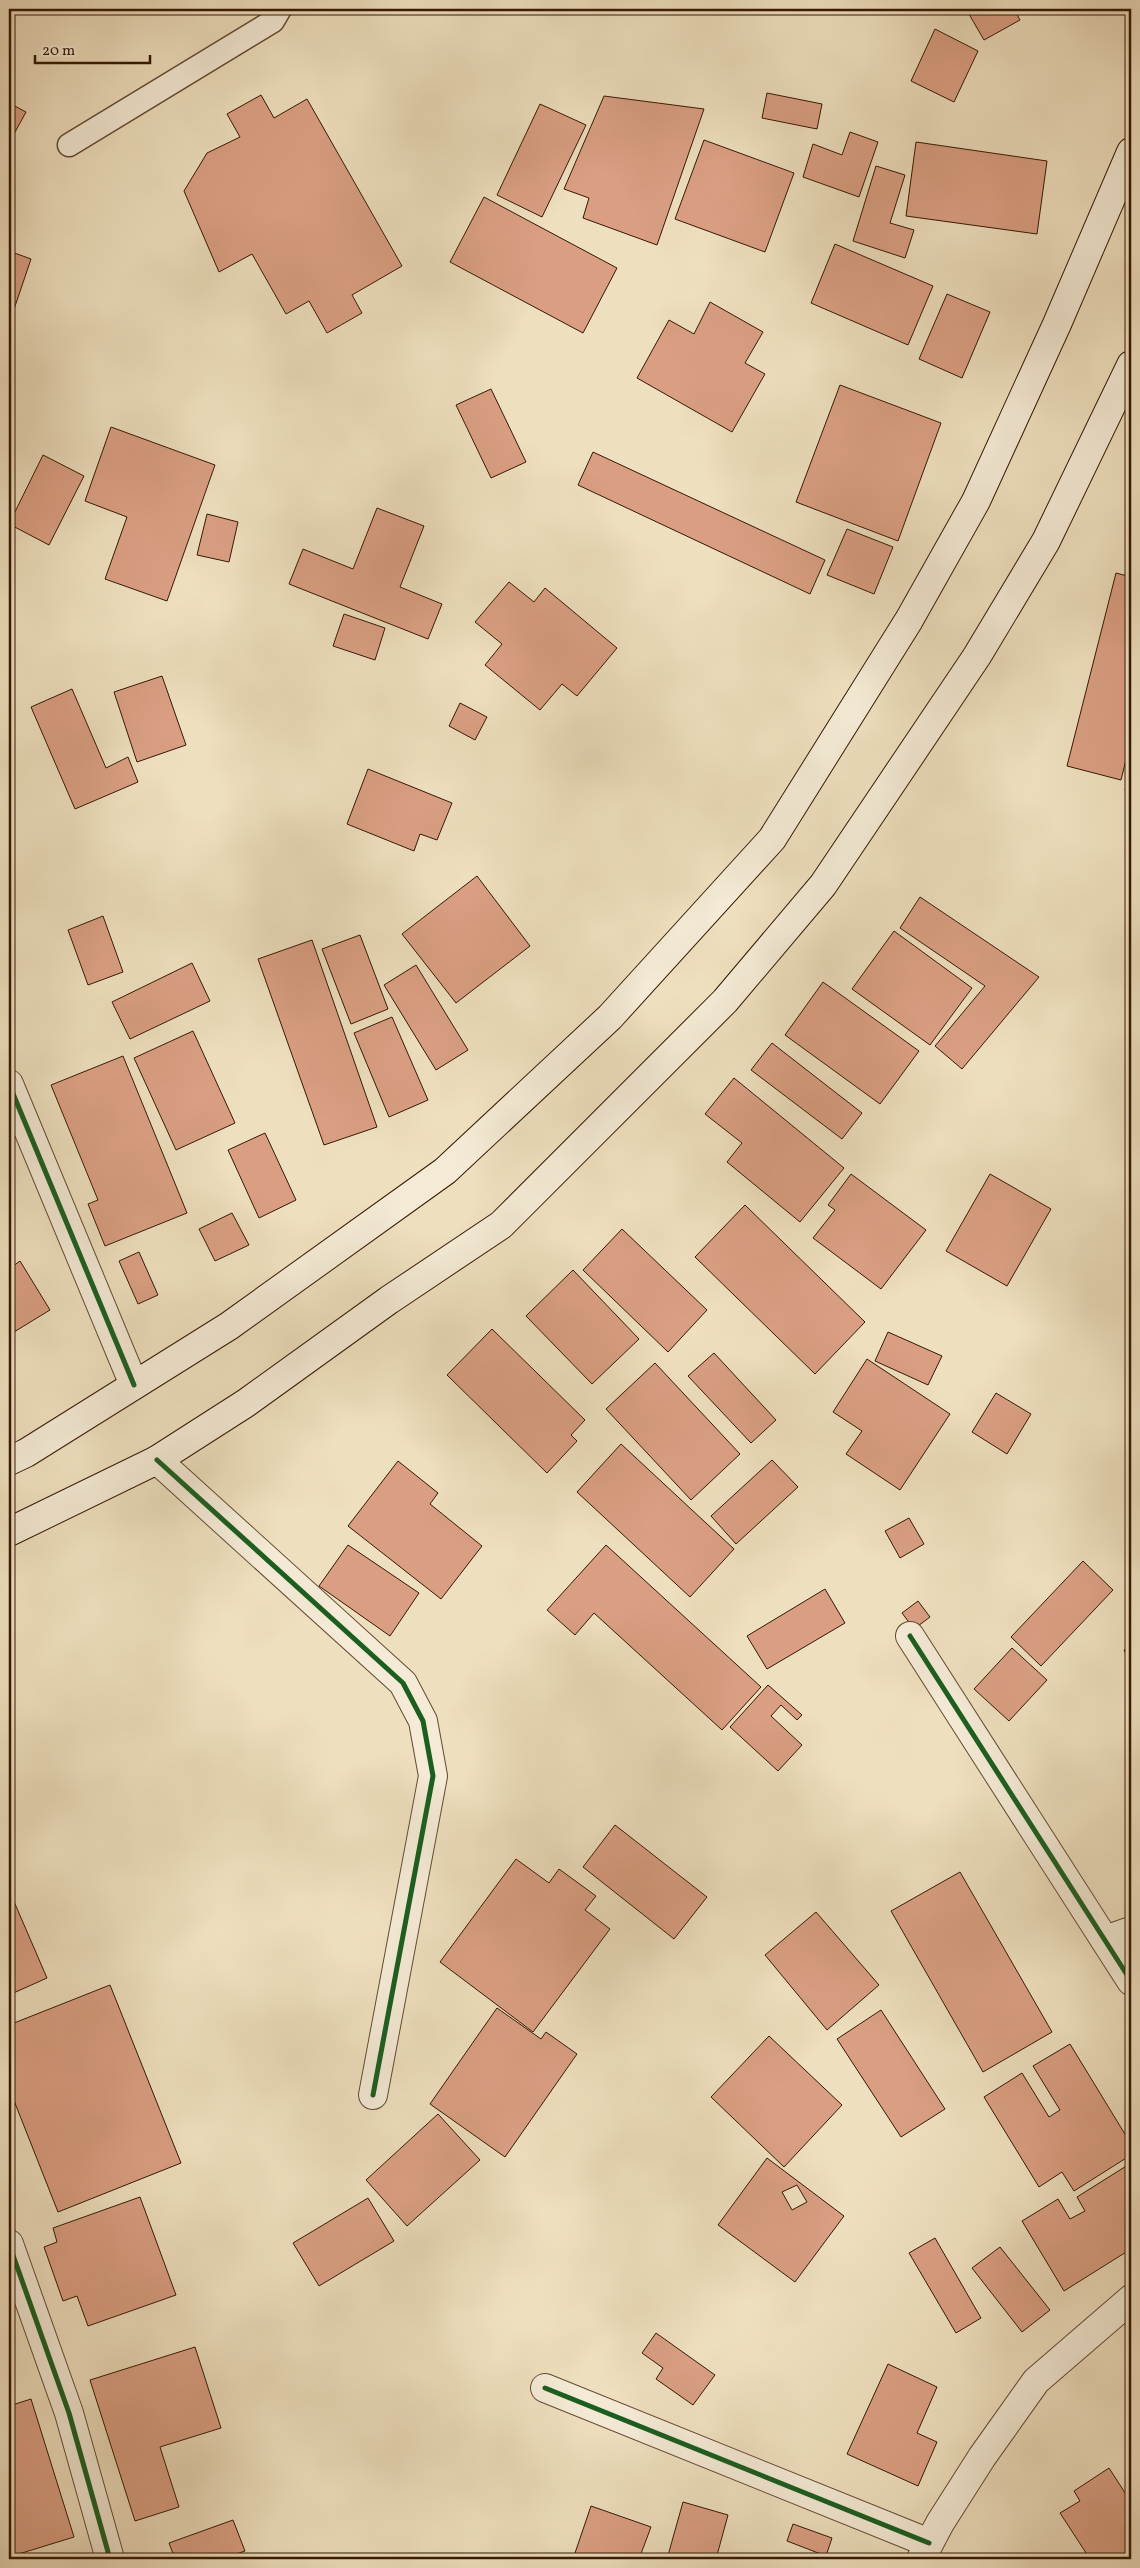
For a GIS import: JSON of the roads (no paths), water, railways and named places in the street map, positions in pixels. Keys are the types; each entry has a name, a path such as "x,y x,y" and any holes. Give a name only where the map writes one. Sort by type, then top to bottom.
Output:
{"main road":[{"path":"9,1461 26,1453 229,1326 446,1172 610,1017 772,839 909,620 976,501 1131,152"},
{"path":"9,1532 157,1460 246,1403 389,1300 501,1225 725,1001 823,885 977,656 1046,541 1131,365"},
{"path":"9,1084 134,1385"},
{"path":"157,1460 403,1683 423,1721 433,1776 373,2095"},
{"path":"910,1636 1131,1982"},
{"path":"1104,1940 1131,1931"},
{"path":"9,2244 69,2413 110,2559"},
{"path":"545,2388 925,2551 982,2456 1036,2380 1131,2299"}],"lane":[{"path":"69,145 273,21 280,9"}]}
